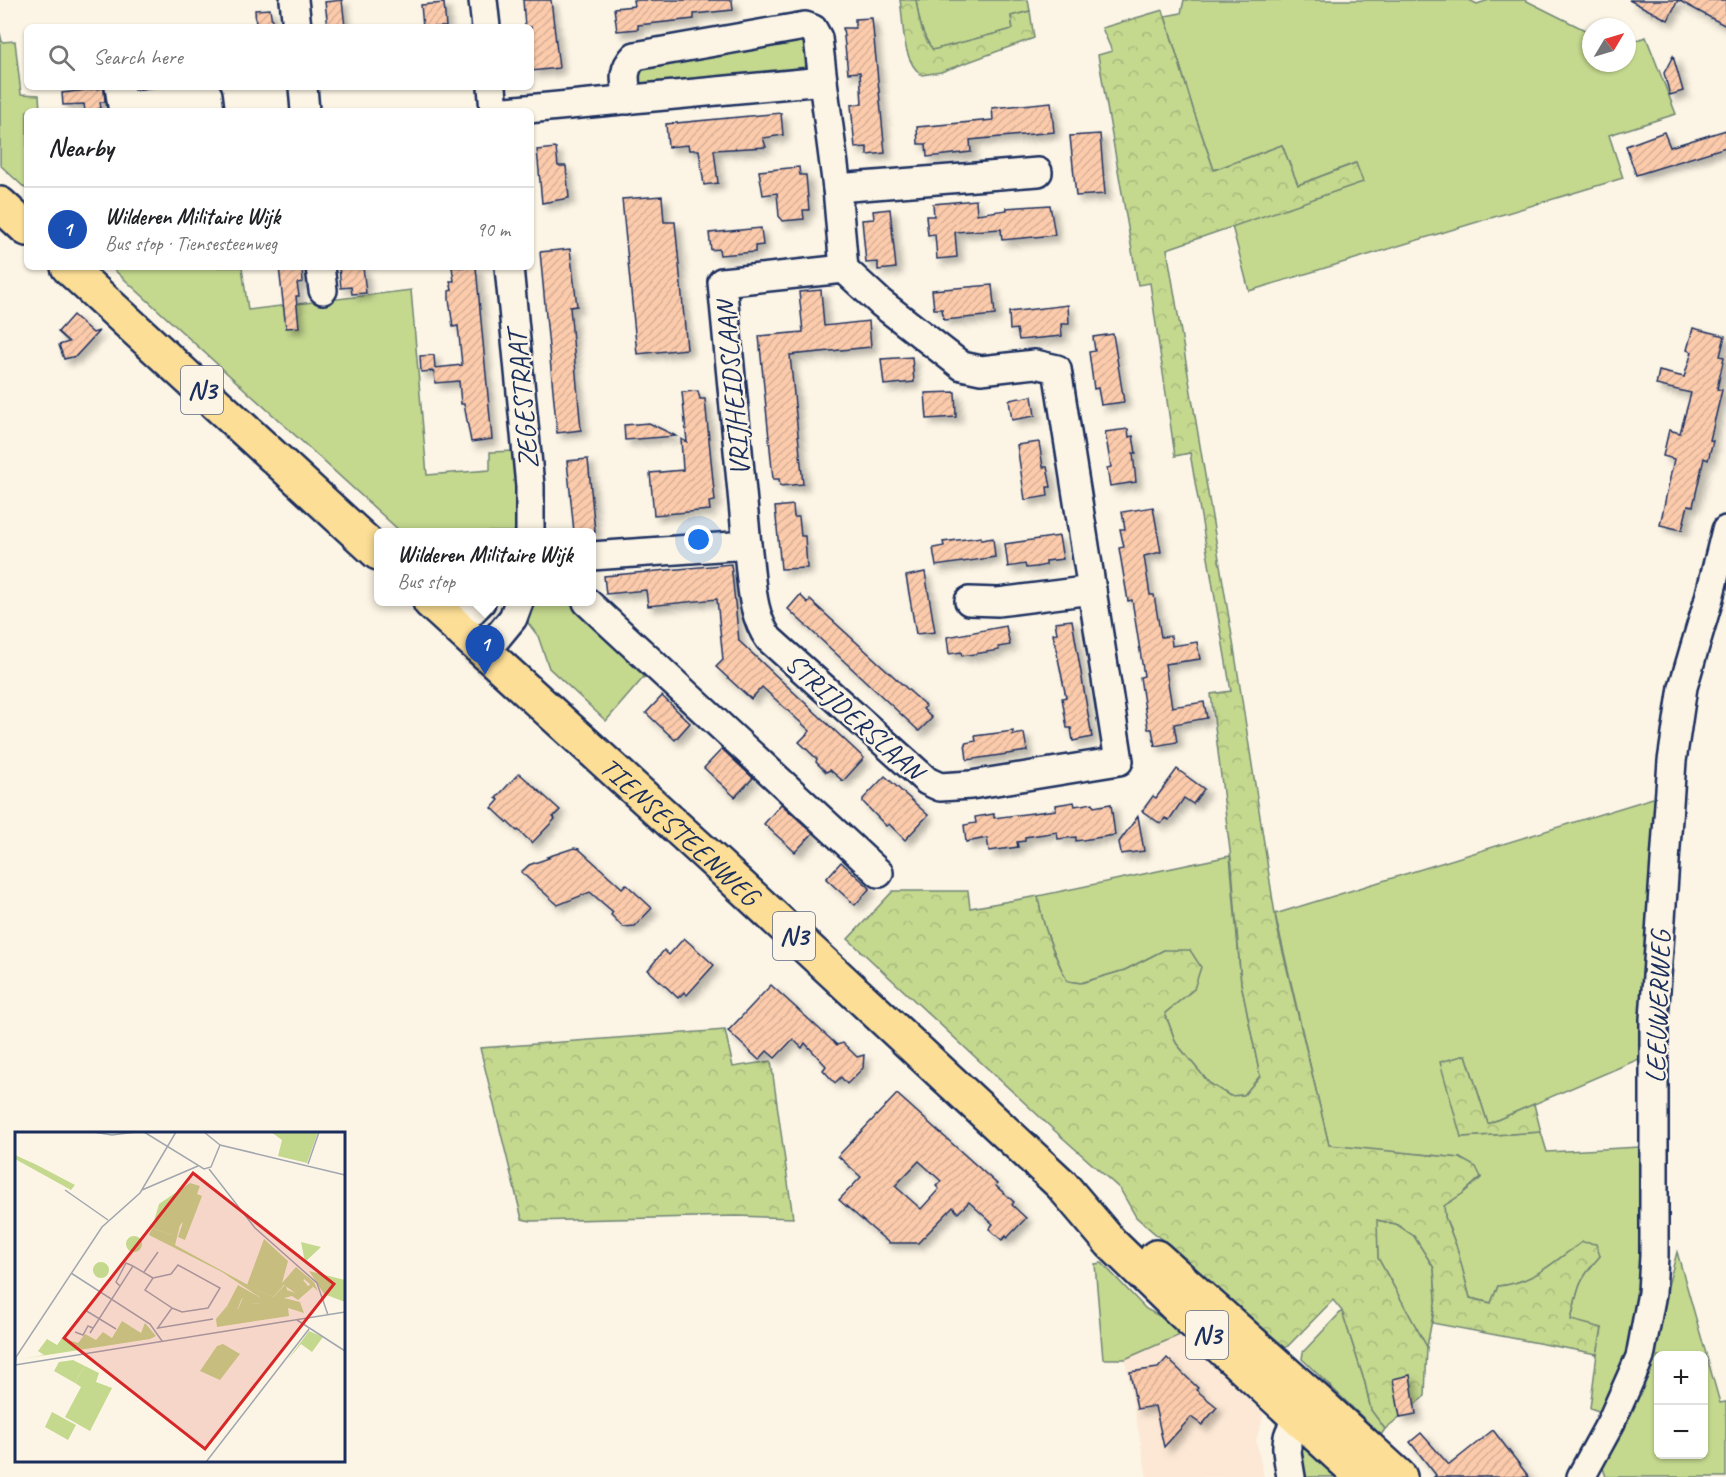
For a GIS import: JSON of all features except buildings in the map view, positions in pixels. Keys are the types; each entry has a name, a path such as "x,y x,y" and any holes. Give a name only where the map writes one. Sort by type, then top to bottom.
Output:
{"main road":[{"path":"0,204 24,226"},
{"name":"N3","path":"71,270 374,549"},
{"name":"TIENSESTEENWEG","path":"434,606 1061,1184 1123,1229 1307,1409 1362,1477"},
{"name":"TIENSESTEENWEG","path":"1307,1409 1400,1477"}],"street":[{"path":"294,0 297,24"},
{"path":"483,0 486,24"},
{"path":"628,100 625,78 627,64 635,56 805,26 813,29 818,38 837,188 844,269"},
{"path":"534,108 823,81"},
{"path":"119,90 122,106 208,95 210,108"},
{"path":"303,90 305,108"},
{"path":"492,90 494,108"},
{"path":"837,188 1038,172"},
{"name":"VRIJHEIDSLAAN","path":"747,545 722,282 844,269"},
{"name":"STRIJDERSLAAN","path":"747,545 759,626 769,639 927,781 940,787 971,785 1119,761 1057,369 1035,364 981,370 962,366 881,303 844,269"},
{"name":"ZEGESTRAAT","path":"509,270 530,486 530,528"},
{"name":"LEEUWERWEG","path":"1581,1477 1611,1422 1640,1357 1652,1293 1654,1019 1672,761 1683,687 1726,530"},
{"path":"596,556 747,545"},
{"path":"969,601 998,602 1092,590"},
{"path":"457,626 477,606"},
{"path":"485,652 513,618 518,606"},
{"path":"591,606 879,873"},
{"path":"1291,1477 1286,1447 1289,1430 1307,1409"}],"shaded area":[{"path":"1182,1334 1264,1414 1256,1441 1264,1477 1147,1477 1125,1359"}],"green space":[{"path":"900,0 916,0 923,33 933,50 1013,29 1011,16 1030,11 1034,38 941,72 922,75 915,69 907,51"},
{"path":"916,0 1028,0 1030,11 1011,16 1013,29 933,50 923,33"},
{"path":"1184,0 1469,0 1477,4 1489,0 1525,0 1582,28 1582,72 1636,72 1636,40 1646,37 1676,114 1609,135 1623,178 1249,291 1232,226 1362,182 1355,163 1298,185 1282,145 1214,170 1165,16 1181,13"},
{"path":"1163,10 1214,170 1282,145 1298,185 1356,163 1363,182 1167,249 1234,648 1277,927 1329,1145 1460,1158 1476,1167 1481,1177 1444,1206 1445,1217 1457,1248 1470,1298 1491,1303 1498,1286 1533,1276 1582,1242 1596,1244 1600,1256 1587,1272 1580,1286 1571,1320 1602,1328 1597,1354 1432,1323 1436,1298 1434,1268 1414,1236 1396,1224 1377,1220 1378,1258 1427,1347 1425,1396 1385,1429 1371,1410 1365,1383 1342,1311 1333,1300 1286,1348 1136,1217 1120,1189 848,939 893,891 968,891 970,908 1038,896 1049,940 1067,981 1081,983 1125,970 1164,950 1190,950 1201,967 1194,989 1165,1013 1176,1043 1209,1083 1230,1096 1244,1095 1260,1076 1241,983 1232,867 1211,694 1231,691 1190,453 1175,456 1150,283 1138,285 1098,55 1112,51 1102,28"},
{"path":"0,33 2,42 15,41 21,94 39,95 40,108 24,108 24,187 0,165"},
{"path":"796,33 816,48 807,74 639,86 636,71 639,66"},
{"path":"114,270 242,270 248,310 411,290 427,475 490,470 490,452 516,451 517,519 515,528 397,528"},
{"path":"530,606 582,606 650,670 606,721 549,668 538,636 525,619"},
{"path":"1656,797 1639,1059 1488,1124 1466,1055 1461,1137 1541,1132 1547,1152 1640,1147 1645,1283 1638,1338 1604,1413 1590,1408 1602,1328 1571,1321 1580,1286 1587,1272 1600,1256 1582,1242 1533,1276 1498,1286 1491,1303 1470,1298 1457,1248 1445,1217 1444,1205 1481,1178 1460,1158 1329,1146 1275,914"},
{"path":"1230,856 1241,983 1260,1076 1244,1095 1230,1096 1209,1083 1176,1043 1165,1013 1194,989 1164,950 1125,970 1081,983 1067,981 1049,940 1038,896"},
{"path":"725,1030 733,1067 771,1061 793,1218 737,1216 531,1221 522,1219 480,1048"},
{"path":"1466,1055 1488,1124 1534,1104 1541,1132 1461,1137 1440,1062"},
{"path":"1376,1220 1396,1224 1414,1236 1434,1268 1436,1298 1427,1347 1378,1258"},
{"path":"1677,1252 1705,1351 1654,1351 1654,1459 1708,1459 1708,1361 1720,1403 1726,1402 1726,1477 1606,1477 1601,1462 1660,1316"},
{"path":"1102,1263 1146,1309 1169,1321 1182,1334 1125,1359 1103,1359 1095,1264"},
{"path":"1342,1311 1365,1383 1371,1410 1385,1429 1381,1435 1302,1359 1303,1352"},
{"path":"1297,1443 1339,1477 1300,1477"}],"place":[{"name":"Wilderen Militaire Wijk","path":"485,675"}]}
